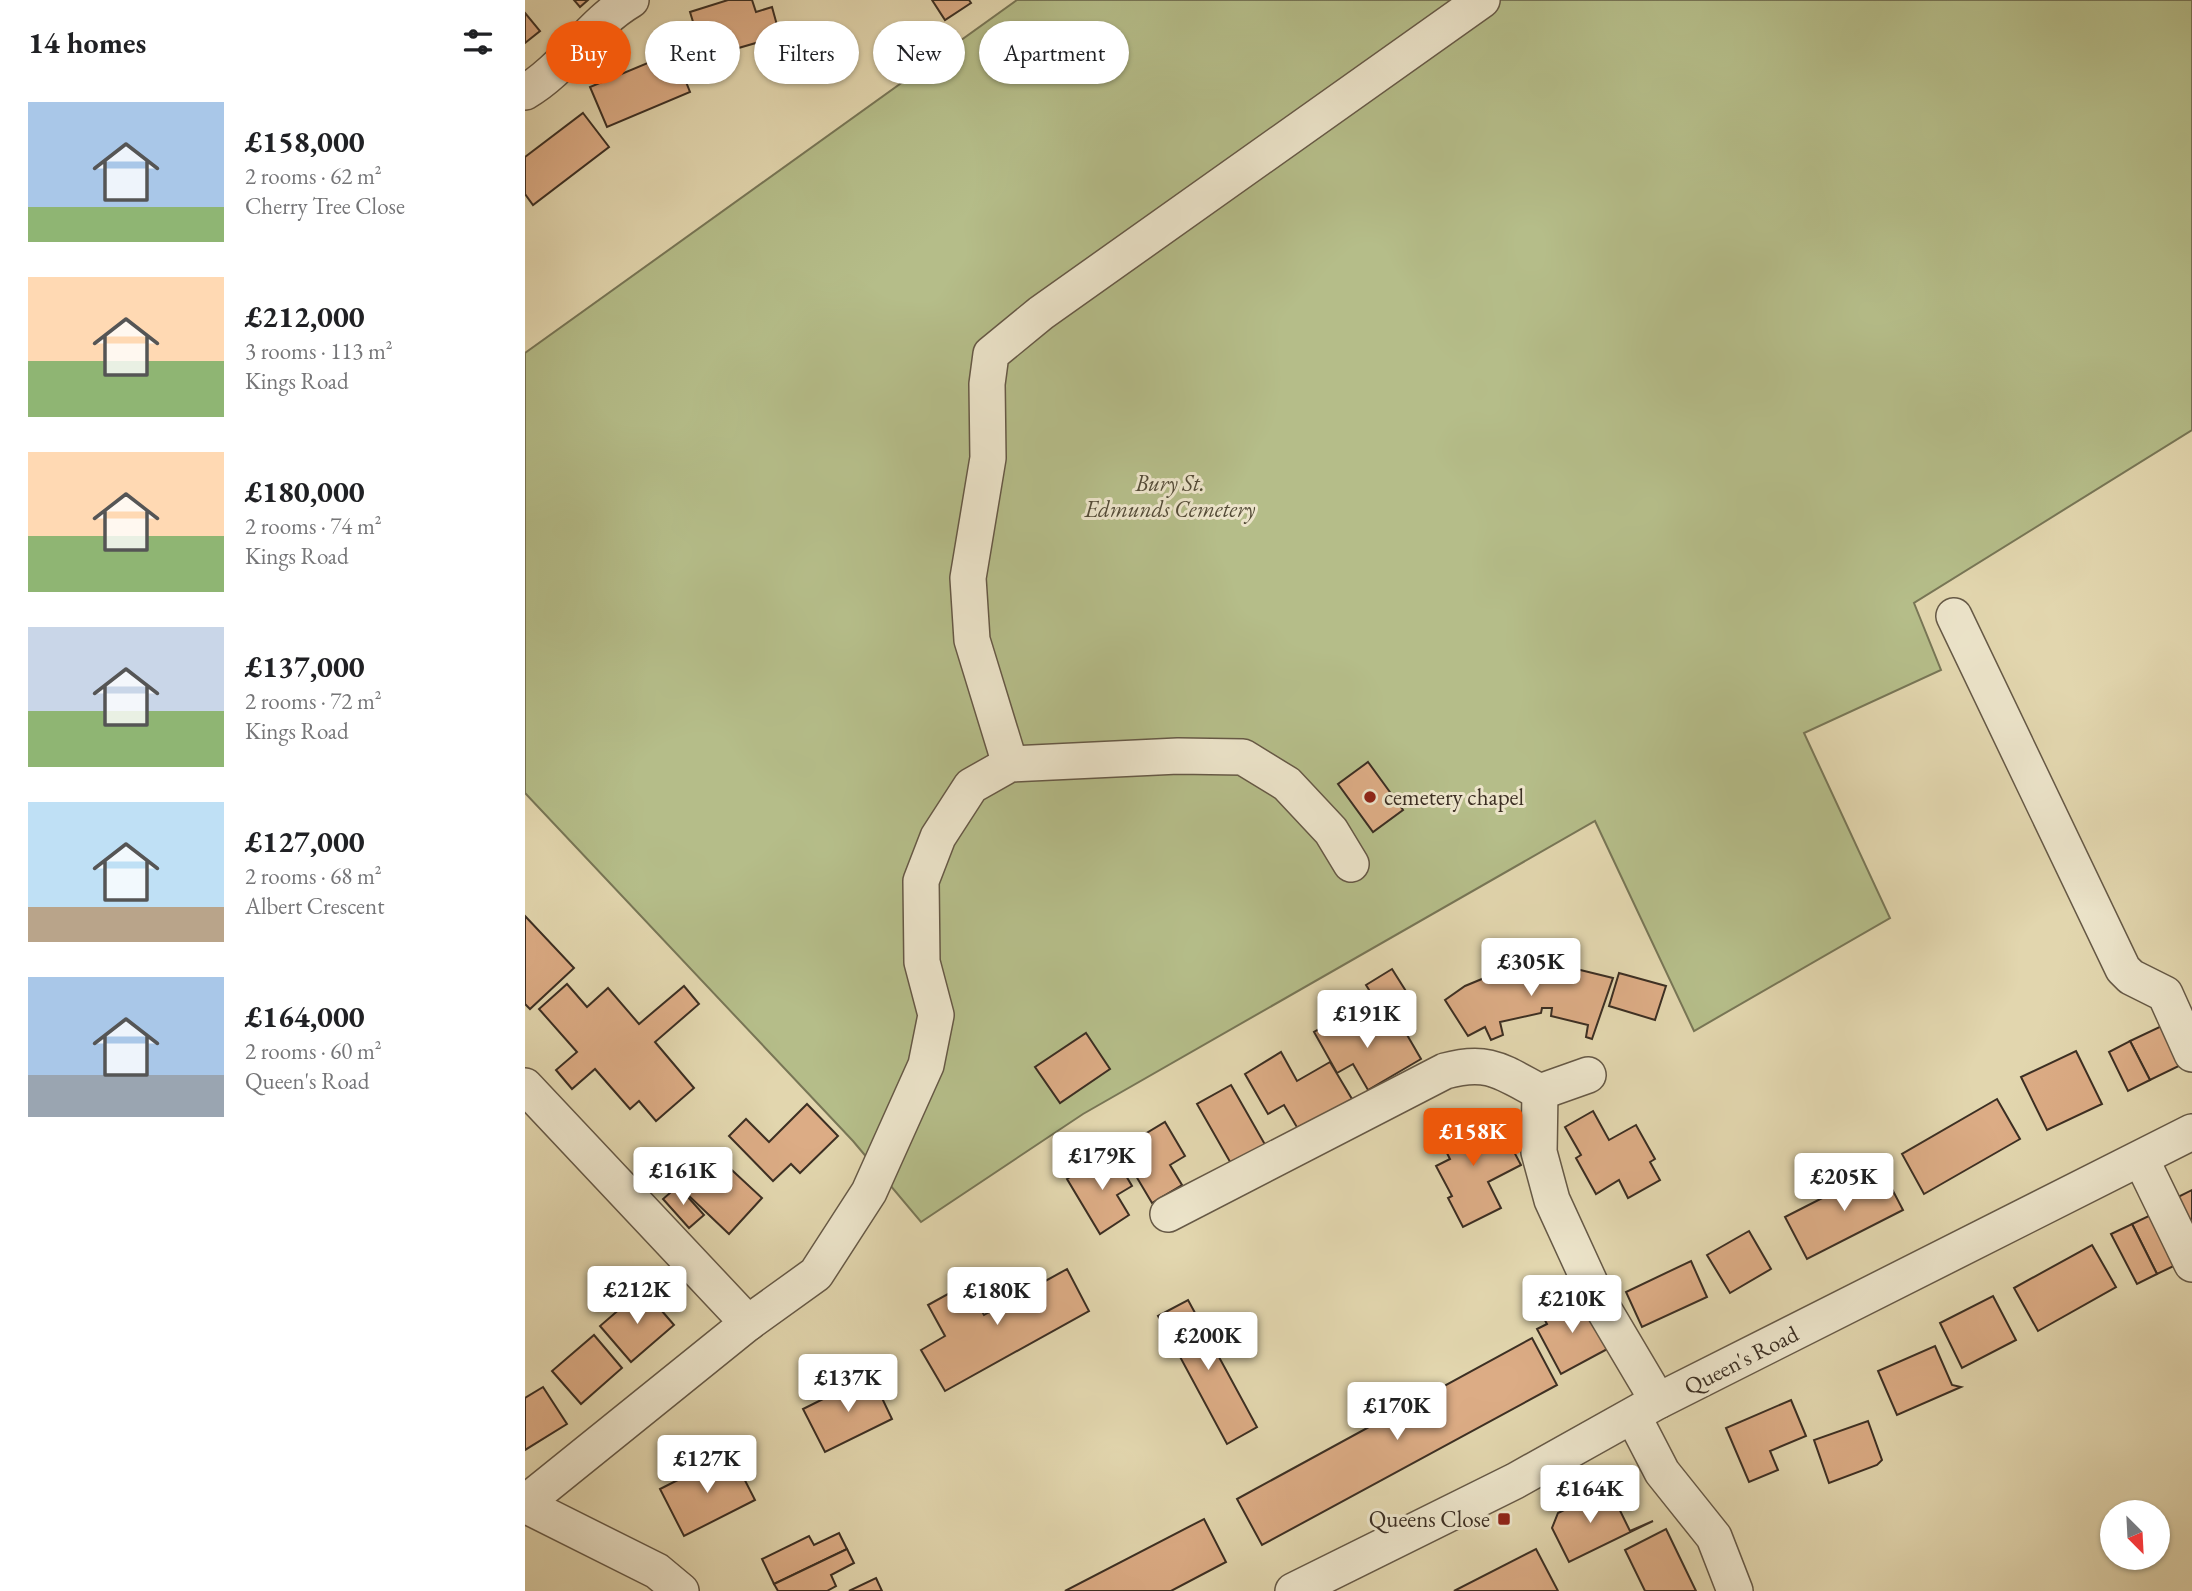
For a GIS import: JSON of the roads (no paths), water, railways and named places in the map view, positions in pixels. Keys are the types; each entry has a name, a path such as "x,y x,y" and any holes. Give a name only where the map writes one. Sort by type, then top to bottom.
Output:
{"street":[{"path":"525,92 541,83 575,48 631,0"},
{"path":"1010,764 972,640 968,578 988,458 987,384 991,354 1041,313 1482,0"},
{"path":"1954,616 2123,969 2131,977 2165,994 2192,1054"},
{"path":"681,1591 657,1571 525,1504 748,1323 816,1274 869,1192 926,1065 936,1015 922,961 921,881 938,837 971,786 1010,764 1178,756 1243,757 1287,784 1331,831 1351,864"},
{"path":"1168,1214 1445,1071 1467,1065 1496,1069 1540,1092 1588,1075"},
{"path":"525,1086 748,1323"},
{"path":"1540,1092 1539,1152 1552,1200 1646,1409 1662,1472 1714,1537 1735,1591"},
{"name":"Queen's Road","path":"1293,1591 2192,1132"},
{"path":"2140,1159 2192,1264"}],"place":[{"name":"cemetery chapel","path":"1370,797"},
{"name":"Queens Close","path":"1504,1519"}],"park label":[{"name":"Bury St. Edmunds Cemetery","path":"1170,496"}]}
